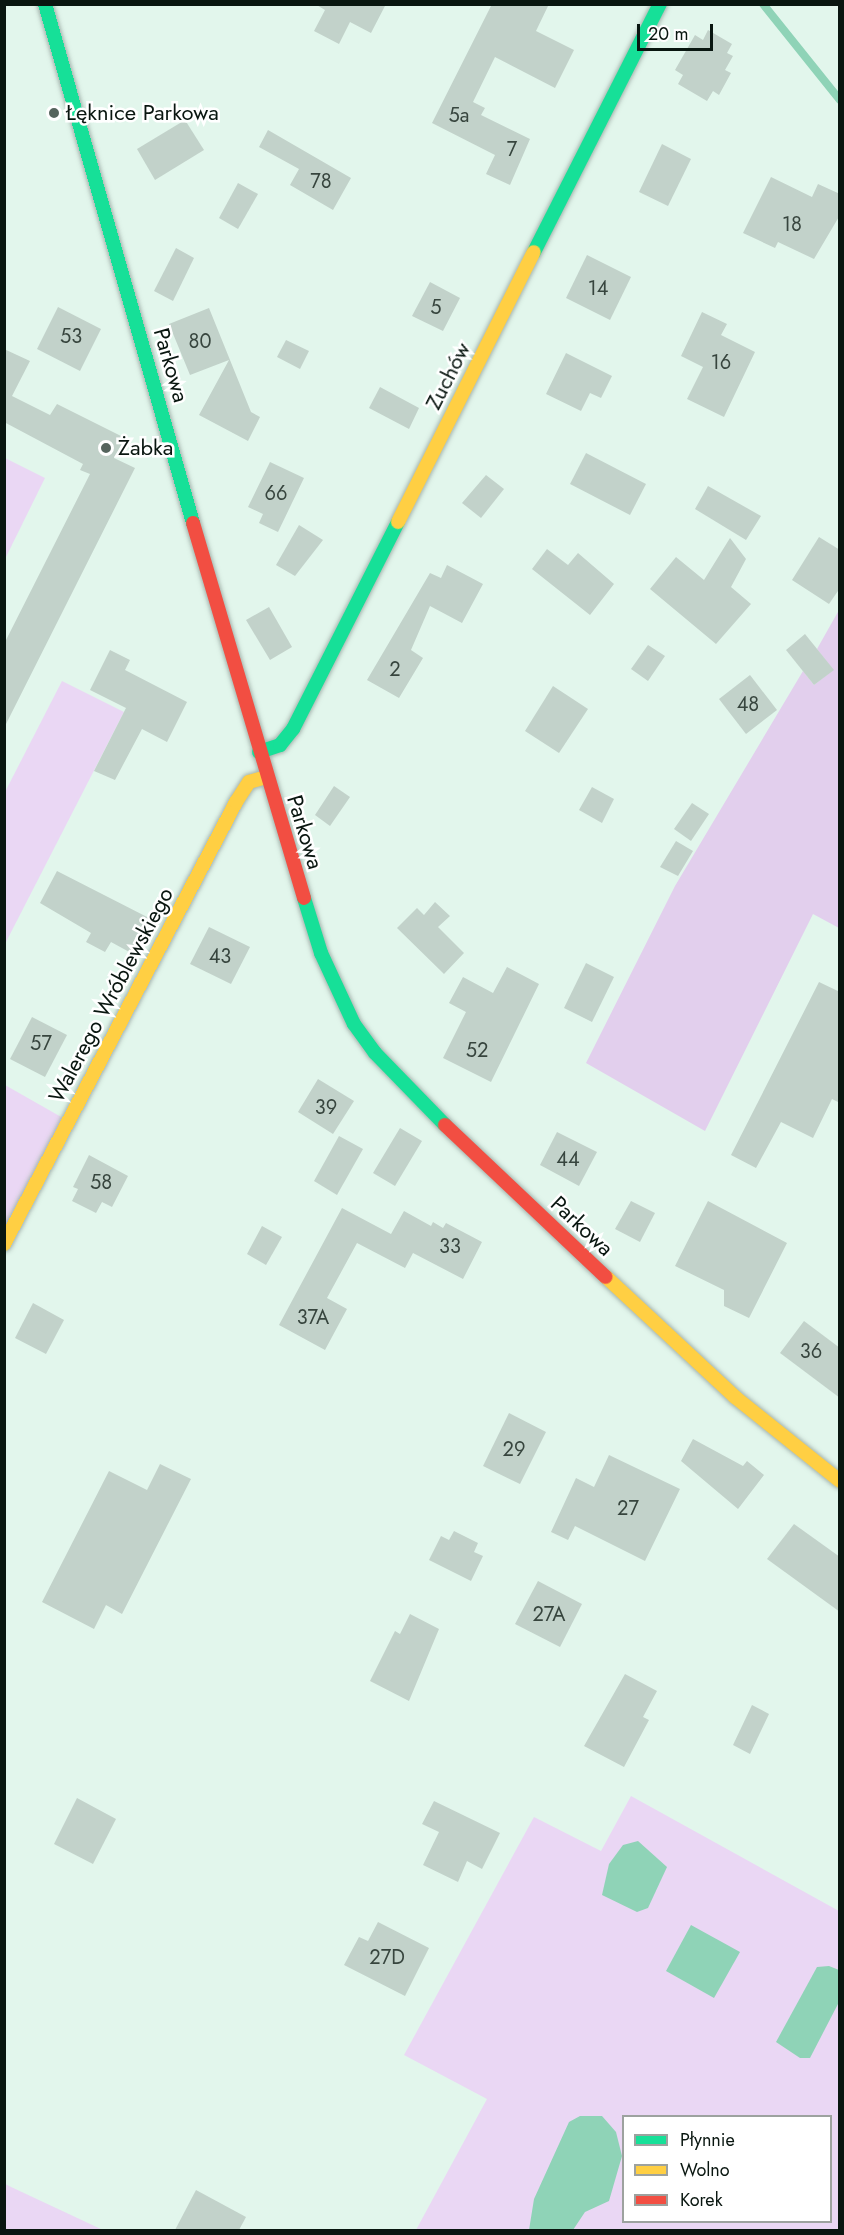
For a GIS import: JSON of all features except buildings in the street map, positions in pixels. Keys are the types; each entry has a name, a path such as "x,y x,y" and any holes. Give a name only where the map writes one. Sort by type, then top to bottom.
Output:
{"street":[{"name":"Parkowa","path":"45,4 266,777 321,953 349,1015 375,1053 468,1148 689,1355 840,1481"},
{"name":"Zuchów","path":"259,752 280,745 293,729 660,4"},
{"name":"Walerego Wróblewskiego","path":"4,1244 236,802 249,782 266,777"}],"shaded area":[{"path":"5,458 45,478 5,559"},
{"path":"839,610 839,928 813,914 705,1131 586,1063 675,886 803,671 814,685 833,670 817,649"},
{"path":"62,681 124,712 5,944 5,792"},
{"path":"5,1085 63,1118 5,1227"},
{"path":"631,1796 839,1911 839,2230 416,2230 487,2099 404,2055 534,1817 601,1851"},
{"path":"638,1841 667,1867 648,1908 637,1912 602,1895 609,1864 623,1845"},
{"path":"691,1925 740,1952 714,1998 666,1971"},
{"path":"829,1966 839,1970 839,2002 810,2058 800,2058 776,2042 817,1967"},
{"path":"580,2116 602,2116 616,2132 622,2156 609,2201 585,2212 573,2230 529,2230 534,2199 569,2122"},
{"path":"4,2183 9,2186 103,2230 5,2230"}],"waterway":[{"path":"763,4 840,100"}],"traffic: fast":[{"path":"45,4 193,523"},
{"path":"534,252 660,4"},
{"path":"259,752 280,745 293,729 398,522"},
{"path":"304,898 321,953 354,1024 375,1053 445,1125"}],"traffic: slow":[{"path":"398,522 534,252"},
{"path":"4,1244 236,802 249,782 266,777"},
{"path":"606,1277 735,1397 840,1481"}],"traffic: jam":[{"path":"193,523 304,898"},
{"path":"445,1125 606,1277"}],"place":[{"name":"Łęknice Parkowa","path":"54,113"},
{"name":"Żabka","path":"106,448"}]}
